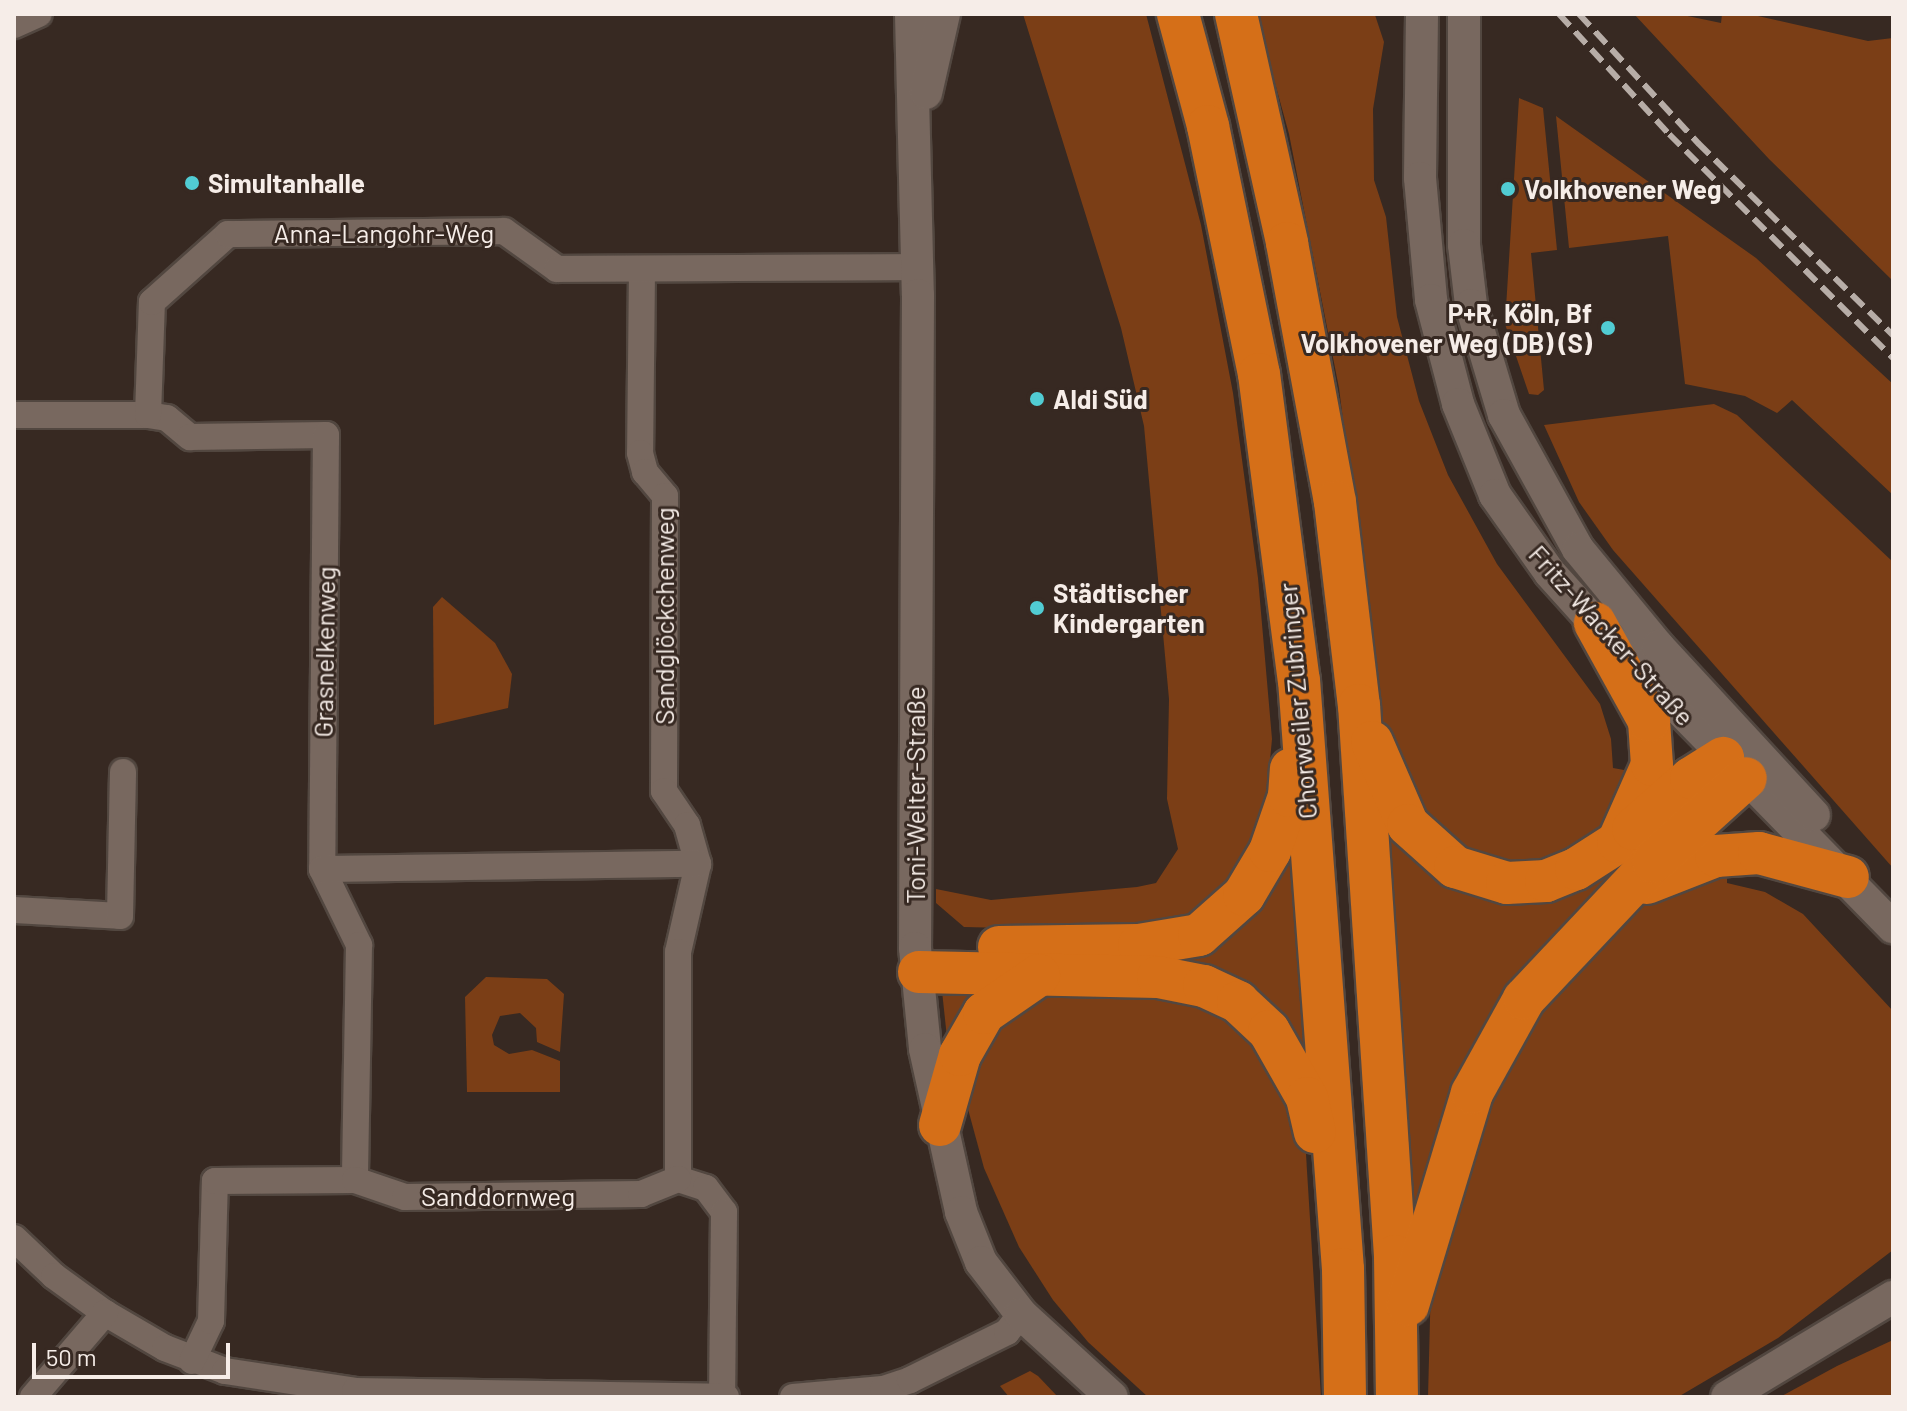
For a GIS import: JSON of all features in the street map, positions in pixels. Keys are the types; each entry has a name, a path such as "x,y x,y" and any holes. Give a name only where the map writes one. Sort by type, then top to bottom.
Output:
{"highway":[{"name":"Chorweiler Zubringer","path":"1178,14 1208,126 1259,374 1299,680 1343,1269 1345,1397"},
{"path":"1236,14 1287,243 1335,502 1359,705 1397,1340 1397,1397"},
{"path":"1595,623 1649,721 1652,765 1618,842"},
{"path":"917,960 1139,945 1199,935 1244,895 1270,851 1289,796 1299,680"},
{"path":"1359,705 1383,774 1408,825 1455,867 1490,881 1546,881 1618,842 1691,778 1742,758"},
{"path":"1397,1340 1472,1093 1524,999 1742,758"},
{"path":"1618,898 1678,867 1716,856 1759,853 1848,877"},
{"path":"917,960 1039,975 1158,977 1204,986 1238,1002 1269,1031 1307,1098 1343,1269"},
{"path":"940,1125 960,1055 984,1013 1039,975"}],"street":[{"path":"14,25 39,14"},
{"name":"Toni-Welter-Straße","path":"911,14 917,131 918,267 917,960 925,1049 961,1212 981,1262 1021,1314 1112,1397"},
{"name":"Toni-Welter-Straße","path":"917,131 944,14"},
{"path":"1401,14 1419,47"},
{"name":"Fritz-Wacker-Straße","path":"1422,14 1419,47 1420,178 1431,300 1458,404 1495,495 1550,573 1595,623 1742,758"},
{"name":"Fritz-Wacker-Straße","path":"1464,14 1464,245 1471,305 1504,415 1578,549 1742,758 1893,927"},
{"name":"Anna-Langohr-Weg","path":"148,415 152,302 228,234 504,231 557,269 918,267"},
{"name":"Sandglöckchenweg","path":"642,270 640,453 645,472 665,496 664,791 687,825 698,864 678,952 678,1179"},
{"name":"Grasnelkenweg","path":"14,415 148,415 167,418 190,437 326,435 322,869 359,945 355,1180"},
{"path":"14,910 120,916 123,772"},
{"path":"322,869 698,864"},
{"path":"14,1238 105,1313 192,1361 290,1385 355,1391 724,1397 724,1212 706,1188 678,1179"},
{"name":"Sanddornweg","path":"192,1361 211,1321 215,1181 355,1180 420,1197 641,1194 678,1179"},
{"path":"1727,1397 1893,1297"},
{"path":"33,1397 105,1313"},
{"path":"793,1397 883,1389 910,1380 1007,1332 1021,1314"}],"shaded area":[{"path":"1023,14 1146,14 1201,225 1233,393 1258,578 1272,739 1265,814 1237,877 1192,915 1135,931 964,927 936,903 936,889 991,900 1156,883 1178,849 1167,799 1169,699 1144,426 1121,328"},
{"path":"1256,14 1375,15 1384,42 1373,109 1374,180 1386,217 1397,317 1419,401 1448,475 1497,564 1600,704 1611,739 1613,768 1635,772 1622,814 1547,871 1442,848 1382,729 1339,388 1289,134"},
{"path":"1634,14 1678,14 1721,23 1722,14 1749,14 1868,41 1893,38 1893,281 1769,159"},
{"path":"1519,98 1543,108 1557,250 1531,253 1544,390 1538,395 1529,394 1505,324"},
{"path":"1556,116 1756,258 1893,384 1893,495 1792,400 1777,413 1745,396 1685,384 1668,236 1569,248"},
{"path":"1714,404 1737,415 1893,562 1893,868 1613,550 1579,502 1544,425"},
{"path":"442,597 495,643 512,674 508,708 434,725 433,607"},
{"path":"1372,784 1484,891 1684,796 1556,938 1411,1277"},
{"path":"1294,830 1321,1096 1187,972 1183,952"},
{"path":"1727,862 1727,883 1765,892 1803,914 1893,1011 1893,1250 1778,1338 1678,1397 1428,1397 1431,1280 1450,1180 1526,1022 1659,886"},
{"path":"486,977 547,979 564,994 560,1052 537,1042 536,1028 520,1013 500,1016 492,1035 494,1045 509,1054 532,1050 560,1061 560,1092 467,1092 465,997"},
{"path":"994,985 948,1047 942,991"},
{"path":"1165,988 1229,1008 1304,1122 1321,1397 1148,1397 1088,1342 1053,1300 1019,1247 984,1168 968,1109 969,1058 1025,996"},
{"path":"1893,1340 1893,1397 1780,1397 1837,1366"},
{"path":"1030,1371 1058,1397 1009,1397 1000,1386"}],"railway":[{"path":"1559,14 1669,134 1893,358"},
{"path":"1579,14 1698,143 1893,335"}],"place":[{"name":"Simultanhalle","path":"192,183"},
{"name":"Volkhovener Weg","path":"1508,189"},
{"name":"P+R, Köln, Bf Volkhovener Weg (DB) (S)","path":"1608,328"},
{"name":"Aldi Süd","path":"1037,399"},
{"name":"Städtischer Kindergarten","path":"1037,608"}]}
